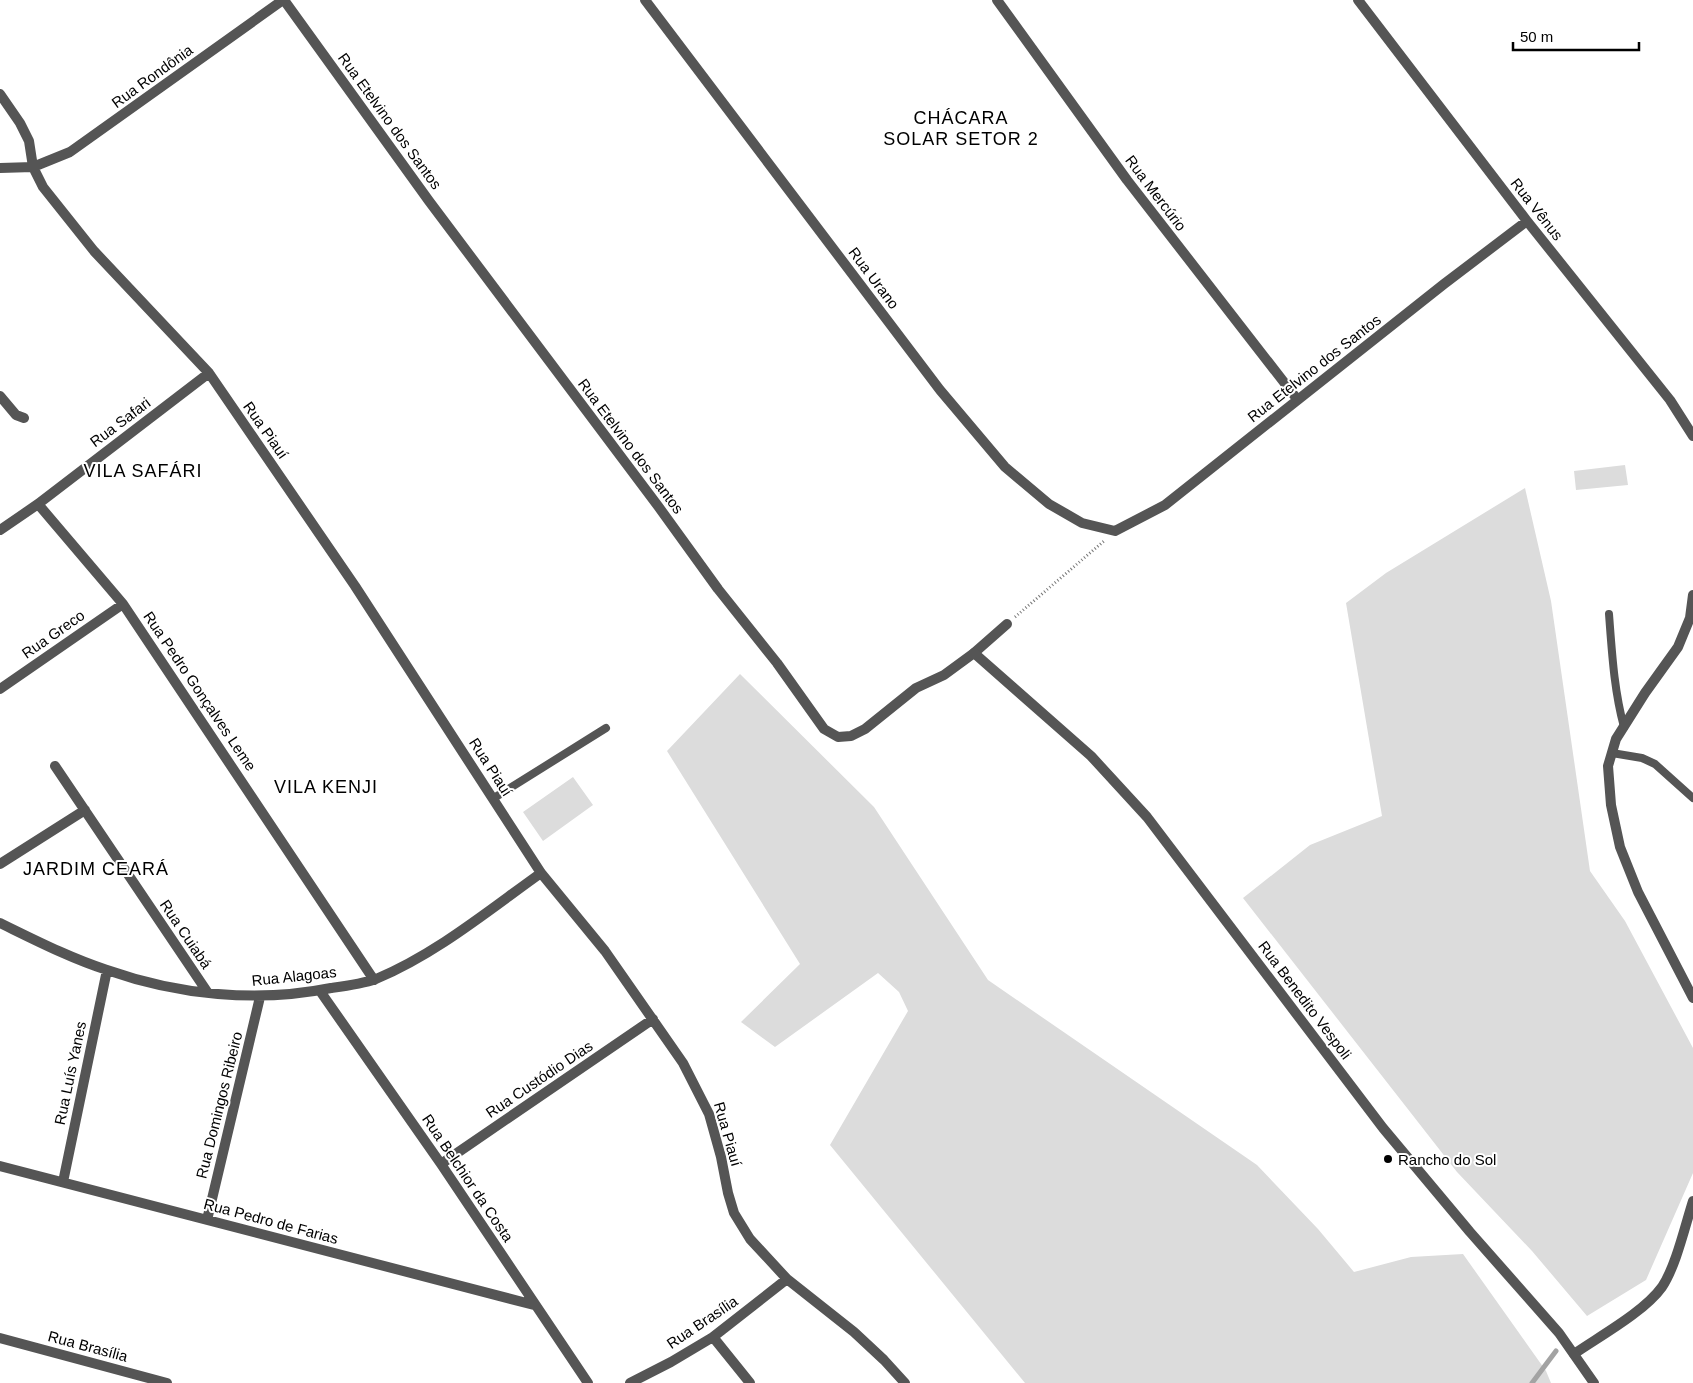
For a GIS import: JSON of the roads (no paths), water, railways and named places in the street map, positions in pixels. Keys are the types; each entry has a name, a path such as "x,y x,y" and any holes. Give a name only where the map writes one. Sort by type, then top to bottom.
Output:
{"street":[{"name":"Rua Rondônia","path":"0,168 33,167 54,160 77,147 284,0"},
{"name":"Rua Etelvino dos Santos","path":"284,0 429,201 718,589 777,663 824,729 838,737 851,736 865,729 916,688 944,675 974,653 1007,624"},
{"name":"Rua Urano","path":"645,0 940,390 1005,467 1049,504 1082,523 1116,531"},
{"name":"Rua Mercúrio","path":"997,0 1127,180 1298,399"},
{"name":"Rua Vênus","path":"1358,0 1527,222 1670,400 1693,436"},
{"name":"Rua Piauí","path":"0,94 20,123 29,141 33,167 42,187 94,251 209,374 355,586 541,873 605,951 683,1063 709,1114 734,1213 750,1239 788,1279 854,1332 905,1383"},
{"name":"Rua Etelvino dos Santos","path":"1116,531 1165,505 1444,284 1527,222"},
{"name":"Rua Safari","path":"0,530 38,504 209,374"},
{"path":"0,396 16,415 24,418"},
{"name":"Rua Pedro Gonçalves Leme","path":"38,504 124,604 374,980"},
{"path":"1693,595 1690,618 1678,647 1645,693 1616,739 1608,766 1611,806 1620,847 1638,892 1693,998"},
{"name":"Rua Greco","path":"0,690 124,604"},
{"name":"Rua Benedito Vespoli","path":"974,653 1091,756 1146,817 1383,1128 1470,1232 1559,1333 1594,1383"},
{"name":"Rua Cuiabá","path":"56,766 208,993"},
{"path":"0,864 85,810"},
{"name":"Rua Alagoas","path":"0,922 58,950 106,970 136,979 208,993 260,997 320,991 374,980 418,958 541,873"},
{"name":"Rua Luís Yanes","path":"63,1182 106,970"},
{"name":"Rua Belchior da Costa","path":"320,991 441,1164 588,1383"},
{"name":"Rua Domingos Ribeiro","path":"207,1220 260,997"},
{"name":"Rua Custódio Dias","path":"441,1164 653,1019"},
{"name":"Rua Pedro de Farias","path":"0,1166 534,1305"},
{"path":"1574,1354 1640,1309 1663,1286 1673,1264 1693,1201"},
{"name":"Rua Brasília","path":"630,1383 713,1336 788,1279"},
{"path":"713,1336 750,1383"},
{"name":"Rua Brasília","path":"0,1338 168,1383"}],"lane":[{"path":"1609,614 1613,678 1624,727"},
{"path":"494,798 606,728"},
{"path":"1612,753 1642,758 1655,764 1693,798"}],"waterway":[{"path":"1532,1383 1556,1351"}],"place":[{"name":"Rancho do Sol","path":"1388,1159"}],"district":[{"name":"CHÁCARA SOLAR SETOR 2","path":"961,128"},
{"name":"VILA SAFÁRI","path":"143,471"},
{"name":"VILA KENJI","path":"326,787"},
{"name":"JARDIM CEARÁ","path":"96,869"}]}
